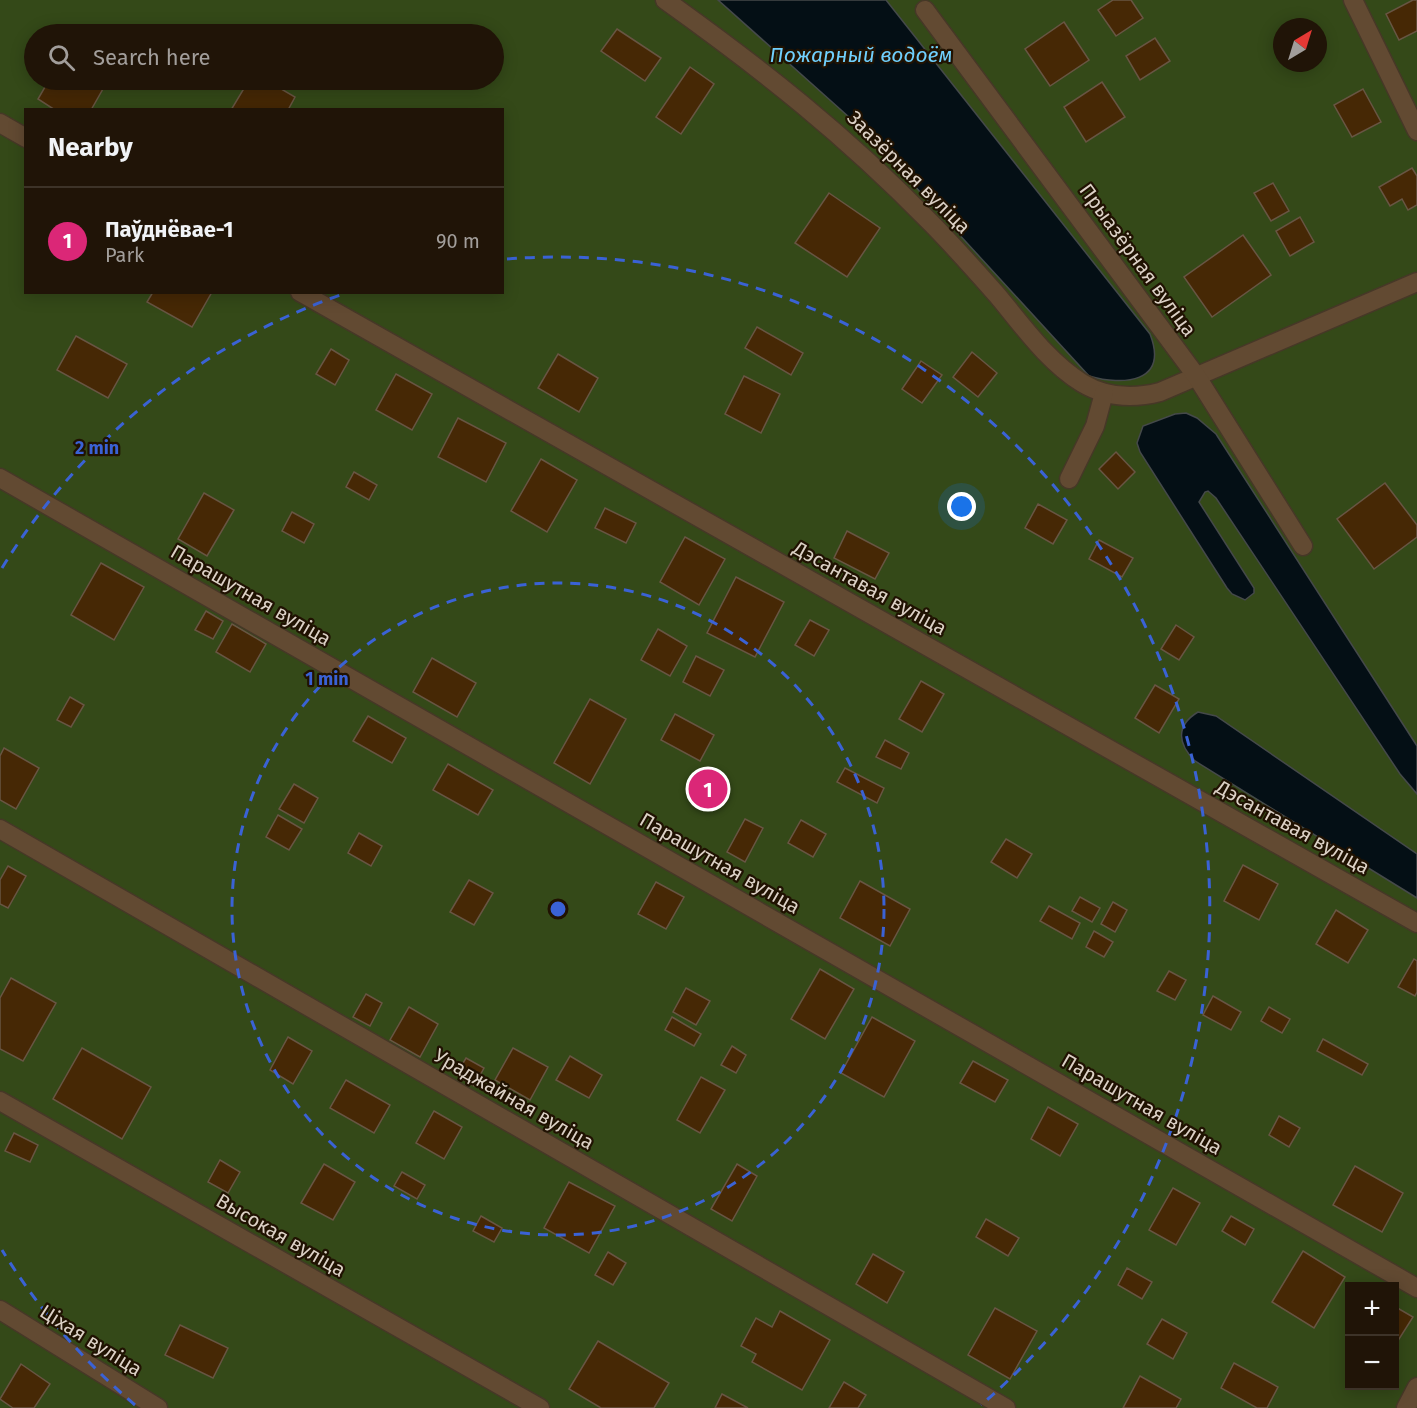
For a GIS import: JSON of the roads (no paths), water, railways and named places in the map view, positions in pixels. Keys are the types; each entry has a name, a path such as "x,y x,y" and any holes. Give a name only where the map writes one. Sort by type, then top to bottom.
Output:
{"lane":[{"name":"Заазёрная вуліца","path":"665,0 752,61 855,147 966,260 1054,360 1084,384 1104,393"},
{"path":"1353,0 1417,131"},
{"name":"Прыазёрная вуліца","path":"925,10 1197,377 1303,546"},
{"path":"0,123 24,137"},
{"path":"1068,478 1095,426 1104,393 1140,397 1160,393 1417,282"},
{"name":"Дэсантавая вуліца","path":"304,294 1417,923"},
{"name":"Парашутная вуліца","path":"0,478 1417,1288"},
{"name":"Ураджайная вуліца","path":"0,829 1006,1408"},
{"name":"Высокая вуліца","path":"0,1101 540,1408"},
{"name":"Ціхая вуліца","path":"0,1310 158,1408"},
{"path":"1406,1408 1417,1387"}],"water":[{"name":"Пожарный водоём","path":"718,0 886,0 1150,334 1154,350 1153,363 1148,371 1128,380 1116,381 1089,376 850,118"},
{"path":"1186,413 1197,418 1216,434 1417,746 1417,794 1400,774 1216,498 1208,491 1199,502 1254,588 1254,593 1245,600 1232,594 1227,588 1140,452 1137,443 1143,426 1175,414"},
{"path":"1198,712 1216,716 1417,854 1417,898 1195,761 1182,742 1182,729 1185,723"}],"place":[{"name":"Паўднёвае-1","path":"708,789"}]}
